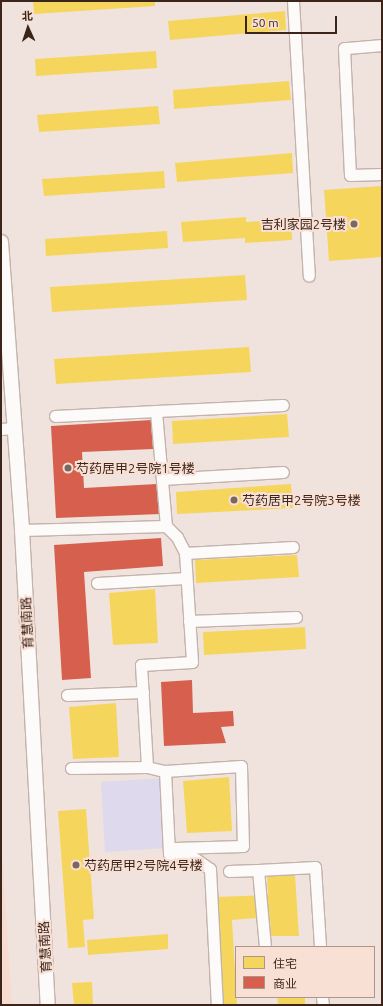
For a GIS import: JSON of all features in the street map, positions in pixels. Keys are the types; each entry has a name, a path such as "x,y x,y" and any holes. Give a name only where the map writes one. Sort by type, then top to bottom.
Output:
{"street":[{"path":"293,1 309,276"},
{"path":"382,45 344,48 350,175 382,174"},
{"name":"育慧南路","path":"1,242 8,428 22,530 48,1005"},
{"path":"55,416 283,406"},
{"path":"147,767 141,665 192,662 184,553 177,537 166,526 156,411"},
{"path":"162,479 283,472"},
{"path":"22,530 166,526"},
{"path":"184,553 293,547"},
{"path":"97,583 186,578"},
{"path":"189,621 296,617"},
{"path":"67,695 143,692"},
{"path":"71,768 147,767 165,771 241,766 243,846 169,848"},
{"path":"165,771 169,854 190,855 210,868 217,1005"},
{"path":"229,871 315,867 320,946"},
{"path":"258,870 265,946"}],"shaded area":[{"path":"163,778 167,848 105,852 101,782"},
{"path":"1,837 12,1005 1,1005"}],"building: 住宅":[{"path":"33,1 155,1 155,6 34,14"},
{"path":"285,11 286,30 170,40 168,21"},
{"path":"156,51 157,68 36,76 35,59"},
{"path":"289,81 291,100 174,109 173,90"},
{"path":"158,106 160,124 39,132 37,115"},
{"path":"292,153 293,173 177,182 175,163"},
{"path":"164,171 165,188 44,196 42,179"},
{"name":"吉利家园2号楼","path":"382,186 382,257 329,261 324,190"},
{"path":"246,217 246,222 291,219 292,240 245,243 245,238 183,242 181,222"},
{"path":"167,231 168,248 46,256 45,239"},
{"path":"245,275 247,300 52,312 50,287"},
{"path":"249,347 251,372 56,384 54,359"},
{"path":"287,414 289,437 173,444 172,421"},
{"name":"芍药居甲2号院3号楼","path":"291,484 293,508 177,514 176,492"},
{"path":"297,555 299,577 196,583 195,560"},
{"path":"155,589 158,643 113,645 109,593"},
{"path":"305,627 306,649 204,655 203,632"},
{"path":"116,703 119,757 73,759 69,707"},
{"path":"229,777 232,831 187,833 183,781"},
{"name":"芍药居甲2号院4号楼","path":"86,809 94,919 83,920 85,947 68,948 58,811"},
{"path":"295,875 299,936 271,936 270,917 232,920 235,998 237,998 237,1005 223,1005 216,897 268,895 267,876"},
{"path":"168,934 168,949 88,955 87,940"},
{"path":"92,982 93,1005 74,1005 72,983"},
{"path":"277,998 305,998 305,1005 278,1005"}],"building: 商业":[{"name":"芍药居甲2号院1号楼","path":"151,420 153,449 82,452 84,488 157,484 161,514 56,518 51,426"},
{"path":"161,538 163,566 84,572 91,678 62,680 54,545"},
{"path":"192,680 193,713 233,711 234,726 221,727 226,743 164,746 161,682"}],"place":[{"name":"吉利家园2号楼","path":"354,224"},
{"name":"芍药居甲2号院1号楼","path":"68,468"},
{"name":"芍药居甲2号院3号楼","path":"234,500"},
{"name":"芍药居甲2号院4号楼","path":"76,865"}]}
